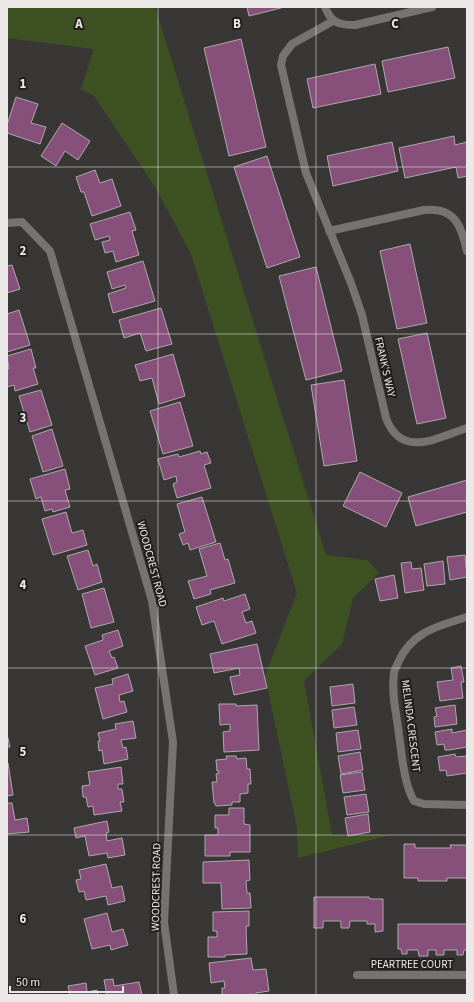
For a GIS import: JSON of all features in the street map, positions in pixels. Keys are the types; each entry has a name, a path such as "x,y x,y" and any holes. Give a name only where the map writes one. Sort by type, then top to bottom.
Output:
{"street":[{"path":"325,7 328,15 333,21 344,25 355,25 432,7"},
{"name":"FRANK'S WAY","path":"333,21 292,44 286,50 281,65 306,173 351,283 362,315 386,418 391,430 399,439 414,443 422,443 467,428"},
{"path":"330,231 434,209 444,211 459,224 463,233 467,251"},
{"name":"WOODCREST ROAD","path":"7,223 22,222 50,251 152,601 173,742 164,922 174,995"},
{"name":"MELINDA CRESCENT","path":"467,617 434,628 419,636 407,647 400,658 394,673 394,691 401,748 410,792 414,801 424,804 467,805"},
{"name":"PEARTREE COURT","path":"357,976 467,975"}],"green space":[{"path":"7,7 155,7 326,555 367,560 379,573 353,598 342,644 304,681 332,835 391,835 298,858 297,828 265,676 297,593 191,254 155,187 94,96 81,89 94,49 7,38"}],"building":[{"path":"247,7 280,7 281,8 249,16"},
{"path":"241,39 266,147 229,156 204,48"},
{"path":"448,47 455,78 388,92 382,61"},
{"path":"375,64 381,94 313,108 307,79"},
{"path":"16,97 38,104 31,123 46,127 40,144 7,133 7,125"},
{"path":"62,123 90,141 78,160 65,151 56,166 41,156"},
{"path":"454,136 455,145 467,142 467,176 458,178 456,167 405,178 399,148"},
{"path":"392,142 398,171 333,186 327,156"},
{"path":"267,156 300,257 267,268 234,167"},
{"path":"95,170 100,183 112,179 121,206 92,216 84,192 81,192 76,177"},
{"path":"130,212 136,230 132,231 139,255 116,262 113,251 105,253 102,242 110,240 109,236 95,240 90,224"},
{"path":"410,244 427,323 397,329 380,251"},
{"path":"143,261 155,301 113,313 108,294 126,288 125,285 112,289 107,272"},
{"path":"12,265 20,289 7,293 7,266"},
{"path":"316,267 342,371 306,380 279,276"},
{"path":"161,308 172,344 146,351 140,333 124,338 119,320"},
{"path":"19,310 30,345 7,352 7,314"},
{"path":"427,333 446,418 417,424 398,339"},
{"path":"31,349 36,368 33,368 38,384 15,391 14,385 7,387 7,369 9,369 7,356"},
{"path":"173,354 185,396 159,404 152,378 140,381 135,365"},
{"path":"344,380 357,461 324,466 311,385"},
{"path":"41,390 52,425 30,432 19,396"},
{"path":"180,402 193,446 163,454 150,411"},
{"path":"52,429 63,466 43,472 32,436"},
{"path":"200,451 201,454 207,452 211,463 204,465 211,488 177,498 173,484 177,482 176,476 164,480 158,459 178,454 179,457"},
{"path":"65,469 70,489 65,490 70,507 53,512 52,509 45,511 41,497 36,499 30,479"},
{"path":"360,472 402,493 386,527 343,506"},
{"path":"467,480 467,512 416,526 408,497"},
{"path":"202,497 216,542 190,550 188,543 183,545 179,534 185,532 177,504"},
{"path":"66,512 72,533 83,530 87,545 53,555 42,519"},
{"path":"220,543 225,560 228,559 235,583 210,590 211,594 194,599 188,581 207,576 199,549"},
{"path":"88,550 93,566 97,564 102,582 78,590 67,556"},
{"path":"465,555 467,577 450,580 447,557"},
{"path":"443,561 445,584 427,586 424,564"},
{"path":"411,562 412,569 421,568 424,590 405,593 401,563"},
{"path":"394,575 398,598 380,601 375,579"},
{"path":"104,588 114,622 91,628 82,594"},
{"path":"245,594 250,609 242,612 246,623 252,621 256,633 222,644 214,621 202,625 196,607 223,598 224,601"},
{"path":"118,630 123,646 109,651 112,658 114,657 118,668 95,675 85,646 103,640 102,635"},
{"path":"257,644 267,688 234,695 230,677 240,675 239,668 214,673 210,654"},
{"path":"461,666 464,682 461,682 463,698 440,701 437,682 453,680 451,668"},
{"path":"128,674 133,691 119,695 120,702 124,701 127,712 103,719 95,688 113,684 112,679"},
{"path":"353,684 355,703 332,706 330,687"},
{"path":"219,704 236,704 236,706 257,705 259,750 224,752 223,732 230,731 230,724 220,725"},
{"path":"455,705 457,724 435,727 434,717 437,716 435,708"},
{"path":"354,707 357,725 334,728 332,710"},
{"path":"133,721 136,738 121,740 123,748 126,747 128,759 104,764 102,750 99,751 98,741 100,741 98,733 116,729 115,724"},
{"path":"452,729 452,733 467,730 467,747 445,750 444,744 437,745 435,732"},
{"path":"358,730 361,749 338,752 336,733"},
{"path":"7,734 10,747 7,747"},
{"path":"360,752 363,770 341,774 338,756"},
{"path":"455,754 456,757 467,756 467,773 447,776 446,770 440,771 438,757"},
{"path":"226,756 236,756 237,759 246,758 247,769 250,769 251,784 248,784 248,793 240,794 240,802 232,802 232,805 216,806 214,803 212,782 217,782 216,774 219,773 219,771 217,771 216,760 227,759"},
{"path":"7,763 13,795 7,796"},
{"path":"121,767 123,784 118,784 118,789 122,789 124,802 120,802 122,811 94,815 93,806 88,807 86,797 83,797 82,786 90,785 88,772"},
{"path":"362,772 365,790 343,793 340,775"},
{"path":"366,794 369,812 347,815 344,797"},
{"path":"7,803 12,803 15,820 27,818 29,832 7,834"},
{"path":"229,808 244,808 244,824 250,825 250,852 230,852 230,856 205,856 205,835 218,835 218,828 215,828 215,815 229,815"},
{"path":"368,814 370,832 348,836 345,818"},
{"path":"107,821 109,832 106,833 107,841 122,838 125,855 108,858 107,853 89,856 85,836 76,838 74,828"},
{"path":"404,844 415,844 415,848 451,848 450,845 467,845 467,878 447,878 447,881 418,881 418,878 404,878"},
{"path":"249,860 250,880 246,881 247,893 250,893 251,908 222,909 221,883 203,883 203,862"},
{"path":"106,864 112,888 122,886 125,901 108,905 106,896 86,900 84,891 79,892 76,880 81,879 79,870"},
{"path":"314,897 369,897 370,899 383,899 383,931 375,932 375,924 367,924 367,921 350,921 349,928 341,928 341,921 323,921 323,928 314,928"},
{"path":"249,911 249,926 246,926 247,954 225,955 225,957 208,957 208,937 217,937 217,931 213,931 213,912"},
{"path":"107,913 112,932 123,929 128,945 111,950 110,945 92,949 84,919"},
{"path":"398,924 467,924 467,950 464,950 463,955 457,955 457,950 444,950 444,955 436,955 436,950 428,950 428,956 419,956 418,950 407,950 407,954 402,954 401,949 398,949"},
{"path":"251,958 253,970 266,969 269,991 256,993 256,995 222,995 222,988 225,988 224,981 211,983 209,963"},
{"path":"113,979 114,986 139,982 142,995 107,995 104,980"},
{"path":"86,983 87,992 97,990 98,995 70,995 68,986"}]}
